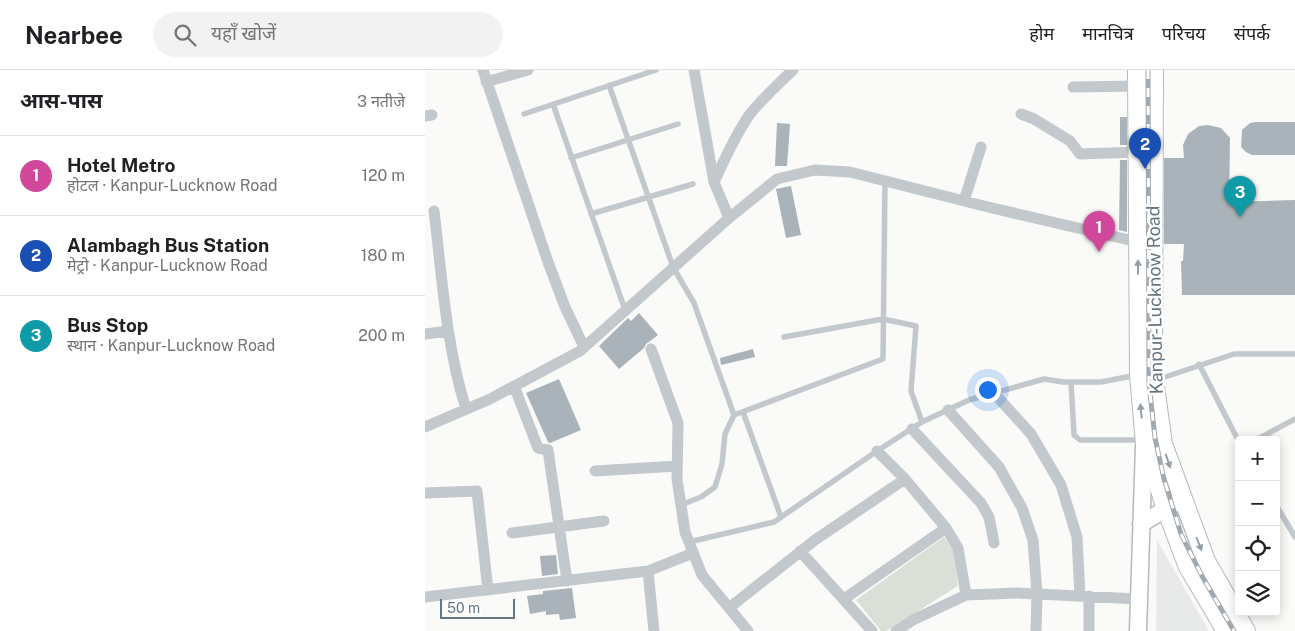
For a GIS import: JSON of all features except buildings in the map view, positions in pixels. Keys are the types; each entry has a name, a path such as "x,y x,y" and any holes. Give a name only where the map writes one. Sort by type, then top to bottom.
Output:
{"main road":[{"name":"Kanpur-Lucknow Road","path":"1147,378 1153,372 1154,70"},
{"name":"Kanpur-Lucknow Road","path":"1137,78 1138,242 1147,378 1145,441 1166,509 1188,567 1226,631"},
{"name":"Kanpur-Lucknow Road","path":"1147,378 1163,444 1181,498 1206,561 1246,631"},
{"path":"1138,631 1145,441"},
{"path":"1141,524 1181,498"}],"street":[{"path":"483,70 548,262 565,307 584,347"},
{"path":"486,82 528,70"},
{"path":"694,70 714,182 729,218"},
{"path":"714,182 731,146 750,115 771,90 793,70"},
{"path":"1073,87 1137,78"},
{"path":"1021,114 1034,119 1070,141 1080,154 1137,152"},
{"path":"964,201 981,148"},
{"path":"425,427 490,399 584,347 729,218 777,179 815,170 850,172 1138,242"},
{"path":"434,211 448,331 457,382 465,410"},
{"path":"425,334 448,331"},
{"path":"651,349 678,423 677,479 685,532 702,575 729,608 741,628"},
{"path":"514,386 538,448 547,450 567,581"},
{"path":"993,392 1031,434 1061,485 1077,537 1089,631"},
{"path":"948,410 999,467 1023,508 1033,540 1037,594 1036,631"},
{"path":"912,429 981,503 989,517 995,543"},
{"path":"877,451 905,479 946,528 958,548 966,594"},
{"path":"595,471 677,466"},
{"path":"729,608 800,552 905,479"},
{"path":"425,493 477,491 488,590"},
{"path":"512,533 604,521"},
{"path":"844,599 946,528"},
{"path":"425,597 648,572 691,548"},
{"path":"800,552 872,631"},
{"path":"648,572 654,631"},
{"path":"896,631 913,620 966,594 1037,594 1138,599"}],"lane":[{"path":"523,114 656,70"},
{"path":"609,85 673,267 694,303 733,415 725,434 722,464 715,487 701,497 681,505"},
{"path":"553,104 625,310"},
{"path":"571,158 678,124"},
{"path":"733,415 883,359 885,181"},
{"path":"591,214 693,184"},
{"path":"784,337 883,318 916,326 911,391 923,422"},
{"path":"691,548 774,522 877,451 923,422 969,400 993,392 1044,379 1071,382 1101,382 1147,378 1234,354 1295,354"},
{"path":"1199,364 1236,436"},
{"path":"1071,382 1074,435 1080,440 1145,441"},
{"path":"743,412 781,517"},
{"path":"1263,436 1295,419"},
{"path":"1280,512 1295,537"}],"shaded area":[{"path":"944,537 953,550 958,586 886,631 881,631 856,600"},
{"path":"1157,540 1209,631 1156,631"}],"railway":[{"path":"1148,70 1149,384 1155,438 1164,479 1181,534 1202,576 1234,631"}],"place":[{"name":"Alambagh Bus Station","path":"1145,169"},
{"name":"Bus Stop","path":"1240,217"},
{"name":"Hotel Metro","path":"1099,252"}]}
